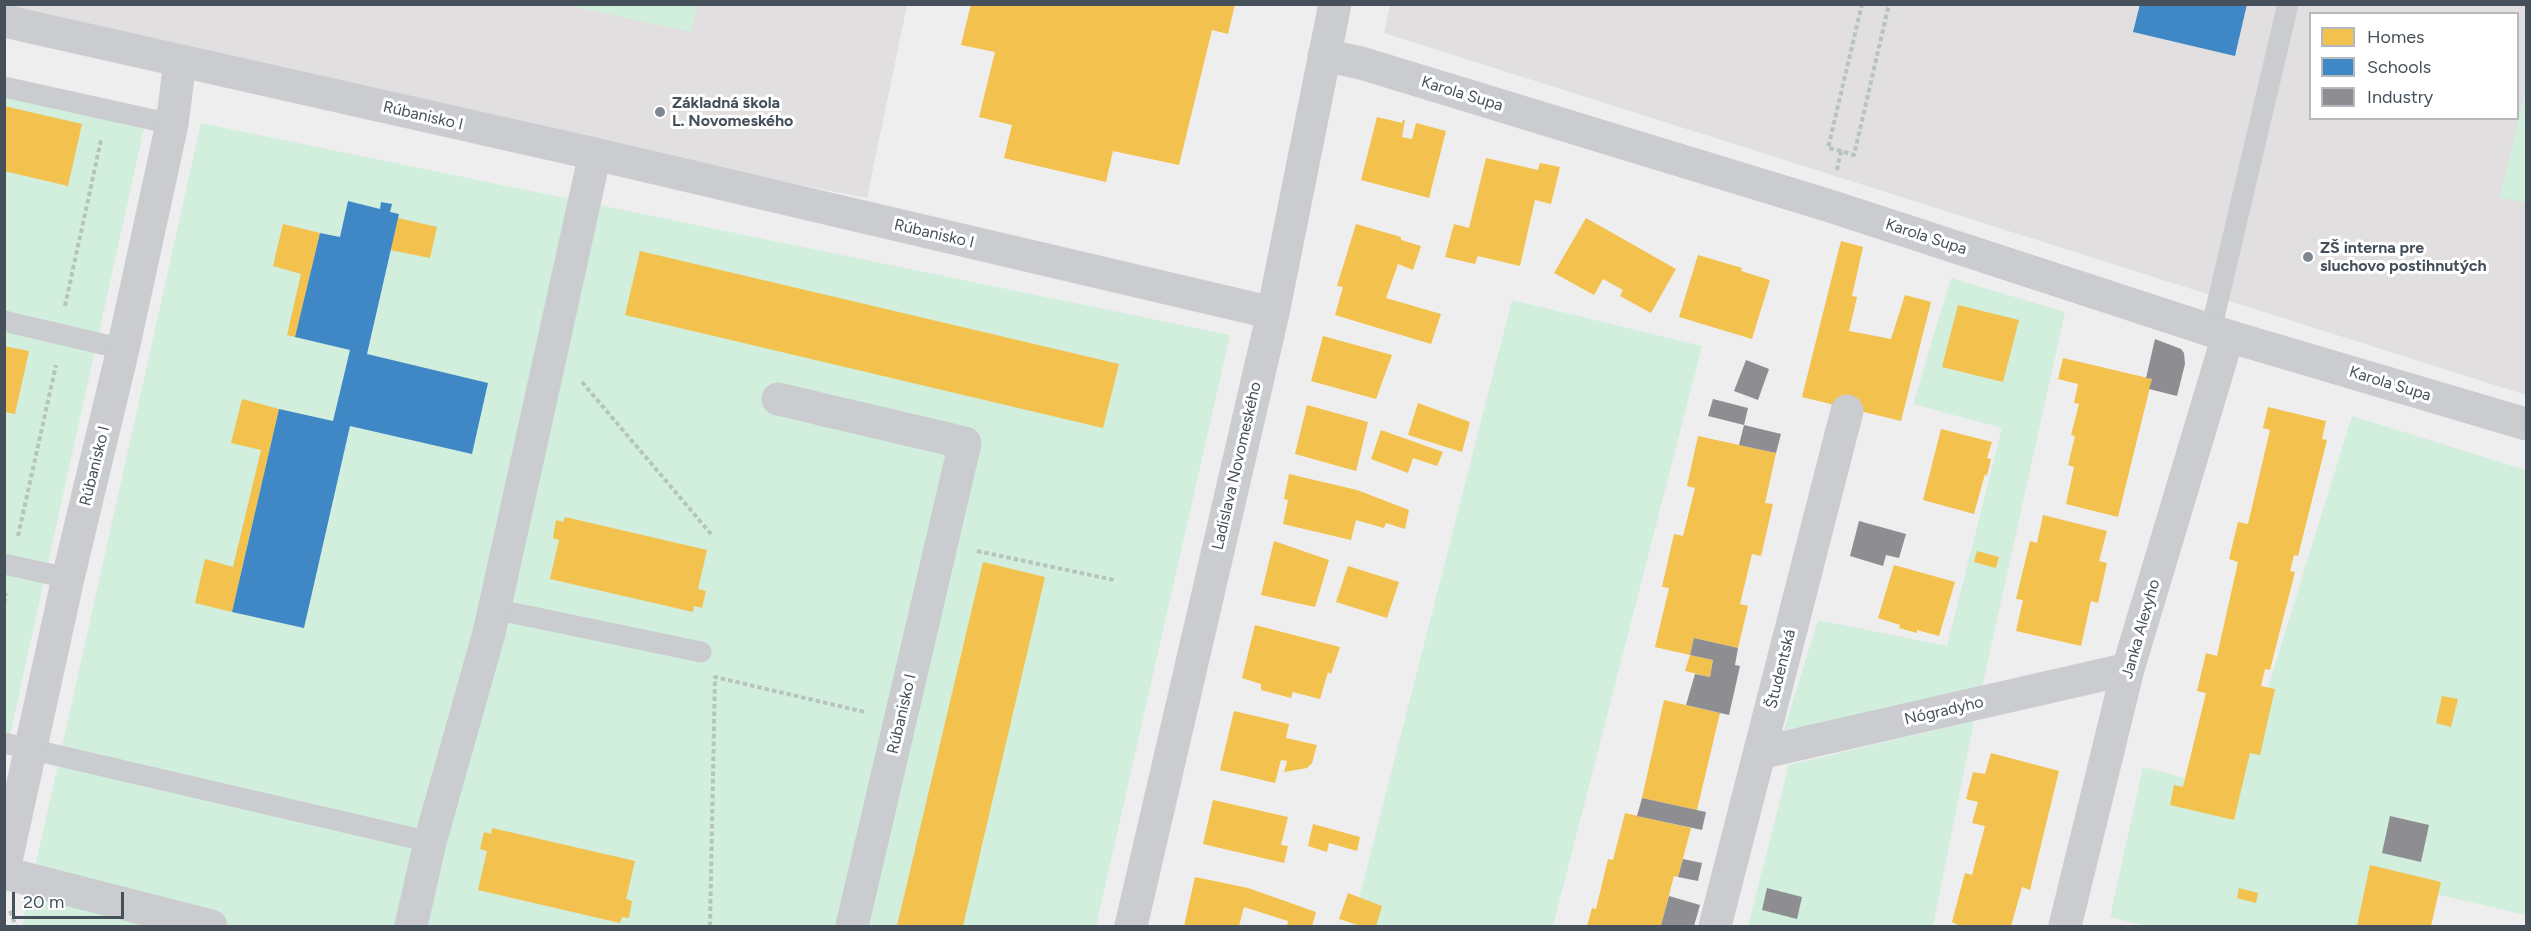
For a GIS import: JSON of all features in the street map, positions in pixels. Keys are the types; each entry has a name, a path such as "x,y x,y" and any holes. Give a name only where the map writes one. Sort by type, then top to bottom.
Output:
{"street":[{"name":"Ladislava Novomeského","path":"1131,927 1273,313 1335,4"},
{"name":"Rúbanisko I","path":"4,21 595,154 1273,313"},
{"name":"Karola Supa","path":"1324,55 1361,63 1830,206 2219,333 2526,424"},
{"name":"Rúbanisko I","path":"180,62 172,124 123,349 68,578 18,746 4,871 212,927"},
{"path":"411,927 430,842 492,621 595,154"},
{"name":"Janka Alexyho","path":"2065,927 2128,669 2219,333"},
{"name":"Rúbanisko I","path":"778,399 965,443 852,927"},
{"name":"Študentská","path":"1715,927 1847,411"},
{"name":"Nógradyho","path":"1760,753 2128,669"}],"lane":[{"path":"2219,333 2288,4"},
{"path":"4,87 172,124"},
{"path":"4,321 123,349"},
{"path":"8,565 68,578"},
{"path":"492,621 701,652"},
{"path":"18,746 430,842"}],"path":[{"path":"1862,4 1828,148 1854,154 1889,4"},
{"path":"8,565 61,334 107,110"},
{"path":"1830,206 1841,151"},
{"path":"552,347 711,534"},
{"path":"941,544 1114,580"},
{"path":"710,927 714,677 901,720"}],"shaded area":[{"name":"ZŠ interna pre sluchovo postihnutých","path":"1390,4 2526,5 2526,395 1384,33"},
{"name":"Základná škola L. Novomeského","path":"4,5 907,5 867,198 5,27"}],"green space":[{"path":"567,5 697,5 691,32"},
{"path":"5,79 148,110 8,744 5,743"},
{"path":"2526,88 2526,203 2500,197"},
{"path":"201,123 1230,335 1096,926 22,926"},
{"path":"1951,278 2065,312 1981,692 1784,730 1818,620 1947,646 2002,428 1913,404"},
{"path":"1512,300 1702,346 1553,926 1352,926"},
{"path":"2352,416 2526,470 2526,915 2379,881 2366,926 2147,926 2110,917 2143,767 2236,791"},
{"path":"1974,721 1933,926 1748,926 1789,765"}],"building: Homes":[{"path":"971,4 1235,4 1228,34 1212,30 1179,165 1113,151 1106,182 1004,158 1012,125 979,117 995,52 961,45"},
{"path":"4,106 82,124 68,186 4,171"},
{"path":"1377,117 1402,123 1405,120 1402,137 1412,139 1416,123 1446,131 1429,198 1361,180"},
{"path":"1486,158 1538,170 1540,163 1560,167 1551,204 1535,200 1520,266 1478,256 1475,264 1445,257 1454,224 1469,228"},
{"path":"398,218 437,227 430,258 390,250"},
{"path":"1586,218 1676,269 1651,313 1620,296 1623,290 1603,279 1594,295 1554,273"},
{"path":"283,224 320,233 295,337 287,335 301,274 273,266"},
{"path":"1356,224 1401,237 1401,240 1421,246 1413,270 1398,264 1386,298 1441,314 1431,344 1335,315 1343,287 1337,286"},
{"path":"1841,241 1863,247 1852,296 1857,297 1849,331 1891,339 1905,295 1931,302 1901,421 1802,397"},
{"path":"640,251 1119,364 1103,428 625,315"},
{"path":"1698,255 1742,268 1741,271 1770,280 1752,339 1679,317"},
{"path":"1958,305 2019,320 2003,382 1942,367"},
{"path":"1323,336 1392,355 1376,399 1311,381"},
{"path":"4,346 29,351 15,414 4,412"},
{"path":"2063,358 2152,379 2118,517 2066,504 2074,467 2068,465 2075,436 2071,435 2079,404 2074,403 2078,384 2058,379"},
{"path":"242,399 279,409 232,612 195,603 205,559 233,567 261,450 231,443"},
{"path":"1418,403 1470,422 1462,452 1408,435"},
{"path":"1307,405 1368,422 1356,471 1295,454"},
{"path":"2268,407 2326,421 2322,439 2327,440 2298,556 2294,555 2290,571 2295,572 2270,670 2265,669 2261,686 2275,689 2260,755 2250,753 2234,820 2170,805 2174,785 2183,787 2206,693 2197,691 2206,653 2217,656 2238,562 2229,559 2238,522 2248,524 2270,430 2263,428"},
{"path":"1941,429 1992,442 1987,458 1991,459 1987,476 1985,474 1974,514 1923,500"},
{"path":"1381,430 1443,452 1437,466 1413,458 1408,473 1371,459"},
{"path":"1698,436 1776,453 1765,503 1773,504 1761,556 1752,554 1740,604 1748,606 1738,648 1694,638 1690,655 1655,647 1669,588 1662,587 1674,534 1683,536 1695,488 1687,486"},
{"path":"1289,474 1357,490 1409,510 1405,529 1386,523 1384,528 1356,520 1351,540 1283,524 1288,500 1284,499"},
{"path":"2043,515 2107,531 2099,561 2107,563 2098,603 2091,601 2081,646 2016,631 2023,600 2016,599 2030,541 2037,543"},
{"path":"565,517 707,550 698,589 706,591 702,608 694,606 693,612 550,579 559,540 553,538 556,520 563,522"},
{"path":"1274,541 1329,560 1315,607 1261,595"},
{"path":"1977,551 1999,557 1996,568 1974,562"},
{"path":"983,562 1045,577 963,926 897,926"},
{"path":"1894,565 1955,582 1939,636 1899,628 1900,625 1878,618"},
{"path":"1348,566 1399,582 1387,618 1336,602"},
{"path":"1255,625 1340,647 1331,674 1328,672 1320,699 1293,692 1291,698 1261,690 1261,684 1242,678"},
{"path":"1690,655 1713,660 1710,677 1685,671"},
{"path":"2442,696 2458,699 2451,727 2436,723"},
{"path":"1664,700 1720,713 1697,810 1642,798"},
{"path":"1234,711 1289,724 1286,738 1317,745 1312,763 1307,768 1284,772 1287,761 1281,760 1275,783 1220,770"},
{"path":"1991,753 2059,771 2030,890 2022,887 2011,926 1957,926 1952,922 1965,873 1972,875 1985,826 1972,823 1978,802 1966,799 1973,772 1985,774"},
{"path":"1213,800 1288,817 1281,845 1288,846 1284,863 1203,844"},
{"path":"1625,813 1691,828 1678,877 1674,876 1661,925 1665,926 1587,926 1592,908 1596,909 1608,859 1613,860"},
{"path":"1313,824 1360,837 1357,851 1329,843 1327,852 1308,846"},
{"path":"492,828 635,861 626,899 632,901 629,918 622,917 620,923 478,890 487,851 480,849 484,832 491,834"},
{"path":"2370,865 2441,882 2431,926 2357,926"},
{"path":"1195,877 1248,888 1316,912 1312,926 1287,926 1288,921 1244,907 1239,926 1184,926"},
{"path":"2239,888 2258,893 2256,903 2237,898"},
{"path":"1348,893 1382,906 1376,926 1361,926 1339,919"}],"building: Schools":[{"path":"2140,4 2247,4 2235,56 2133,32"},
{"path":"348,201 380,209 381,202 392,204 390,212 399,214 367,354 488,383 472,454 350,426 304,628 232,612 279,409 333,421 350,350 295,337 320,233 340,237"}],"building: Industry":[{"path":"2155,339 2181,349 2184,353 2185,364 2177,396 2149,389 2152,379 2146,378"},
{"path":"1746,360 1769,369 1758,400 1734,391"},
{"path":"1713,399 1748,408 1744,425 1708,416"},
{"path":"1744,425 1781,434 1776,453 1739,445"},
{"path":"1859,521 1906,534 1899,558 1886,555 1883,566 1850,556"},
{"path":"1694,638 1738,648 1735,665 1740,666 1729,715 1686,705 1695,674 1710,677 1713,660 1690,655"},
{"path":"1642,798 1706,812 1702,830 1637,816"},
{"path":"2390,816 2429,825 2421,862 2382,853"},
{"path":"1683,859 1702,863 1698,881 1678,877"},
{"path":"1767,888 1802,897 1797,919 1762,910"},
{"path":"1669,896 1700,905 1694,926 1661,925"}],"place":[{"name":"Základná škola L. Novomeského","path":"660,112"},
{"name":"ZŠ interna pre sluchovo postihnutých","path":"2308,257"}]}
